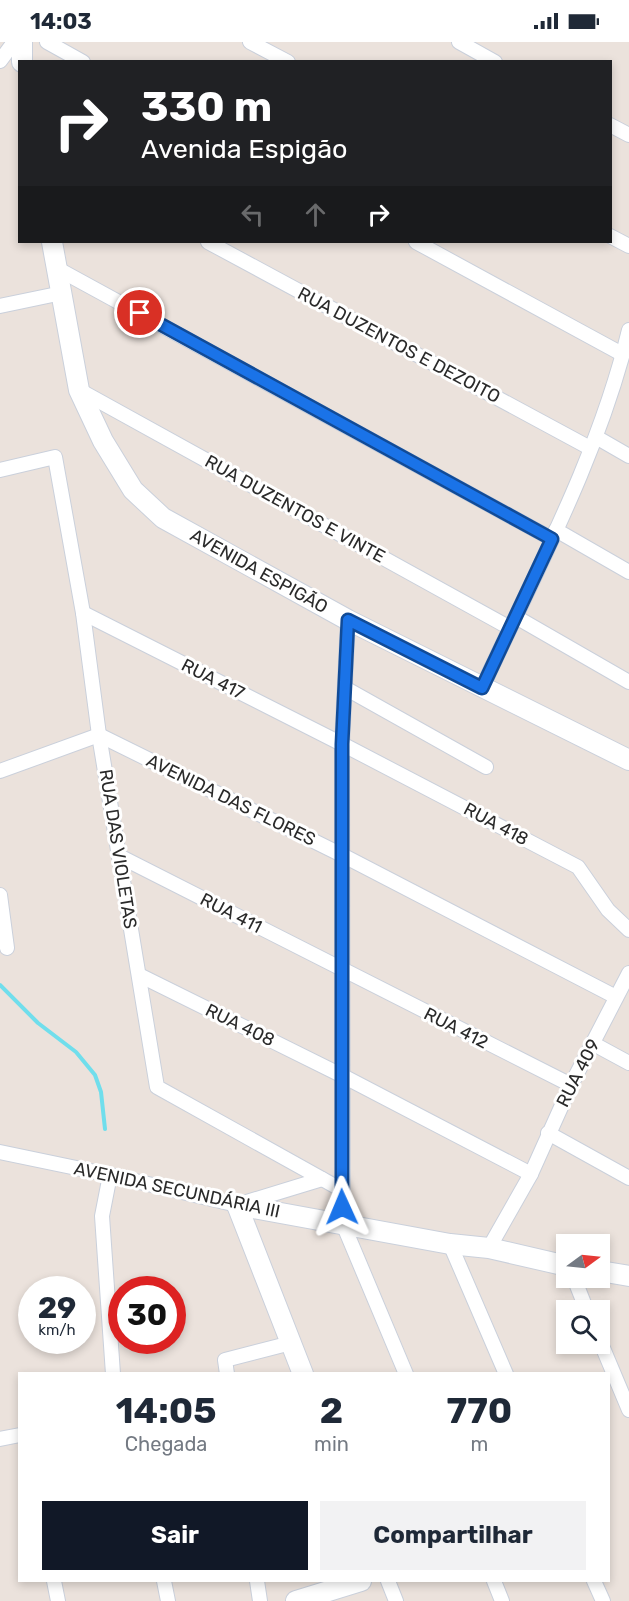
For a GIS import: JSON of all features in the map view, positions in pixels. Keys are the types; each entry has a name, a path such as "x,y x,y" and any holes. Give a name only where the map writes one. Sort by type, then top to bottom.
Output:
{"street":[{"path":"0,62 14,42"},
{"path":"22,42 22,60"},
{"path":"47,42 79,60"},
{"path":"250,42 284,60"},
{"path":"459,42 491,60"},
{"path":"612,126 629,135"},
{"path":"612,237 629,246"},
{"name":"AVENIDA ESPIGÃO","path":"52,243 79,390 103,441 133,490 163,518 348,620 629,760"},
{"name":"RUA DUZENTOS E DEZOITO","path":"210,243 593,442 629,456"},
{"path":"418,243 626,343 593,442 554,534 482,688"},
{"path":"58,268 629,572"},
{"path":"0,306 62,293"},
{"name":"RUA DUZENTOS E VINTE","path":"79,390 629,682"},
{"name":"RUA DAS VIOLETAS","path":"0,470 55,457 83,613 99,735 157,1087 342,1190"},
{"name":"RUA 417","path":"83,613 342,744"},
{"path":"348,620 342,744 343,1224 405,1372"},
{"path":"345,688 486,768"},
{"path":"0,771 99,735"},
{"name":"AVENIDA DAS FLORES","path":"99,735 342,855 616,997"},
{"name":"RUA 418","path":"342,744 578,867 608,910 629,930"},
{"name":"RUA 411","path":"119,856 342,970"},
{"path":"0,895 7,948"},
{"name":"RUA 412","path":"342,970 571,1085"},
{"name":"RUA 409","path":"489,1248 531,1174 571,1085 629,973"},
{"name":"RUA 408","path":"139,975 341,1075"},
{"path":"592,1043 629,1062"},
{"path":"341,1075 531,1174"},
{"path":"548,1133 629,1178"},
{"name":"AVENIDA SECUNDÁRIA III","path":"0,1152 237,1205 450,1244 489,1248 556,1263"},
{"path":"110,1175 102,1216 113,1372"},
{"path":"302,1372 237,1205 322,1179"},
{"path":"450,1244 505,1372"},
{"path":"610,1273 629,1276"},
{"path":"227,1372 225,1360 291,1343"},
{"path":"605,1354 629,1410"},
{"path":"0,1439 18,1436"},
{"path":"54,1582 58,1601"},
{"path":"164,1582 168,1601"},
{"path":"258,1582 260,1601"},
{"path":"297,1601 358,1582"},
{"path":"388,1582 396,1601"},
{"path":"494,1582 502,1601"},
{"path":"594,1582 603,1601"}],"waterway":[{"path":"0,985 38,1023 76,1052 95,1075 101,1092 105,1129"}],"route":[{"path":"140,313 552,539 482,688 348,620 342,744 342,1207"}]}
